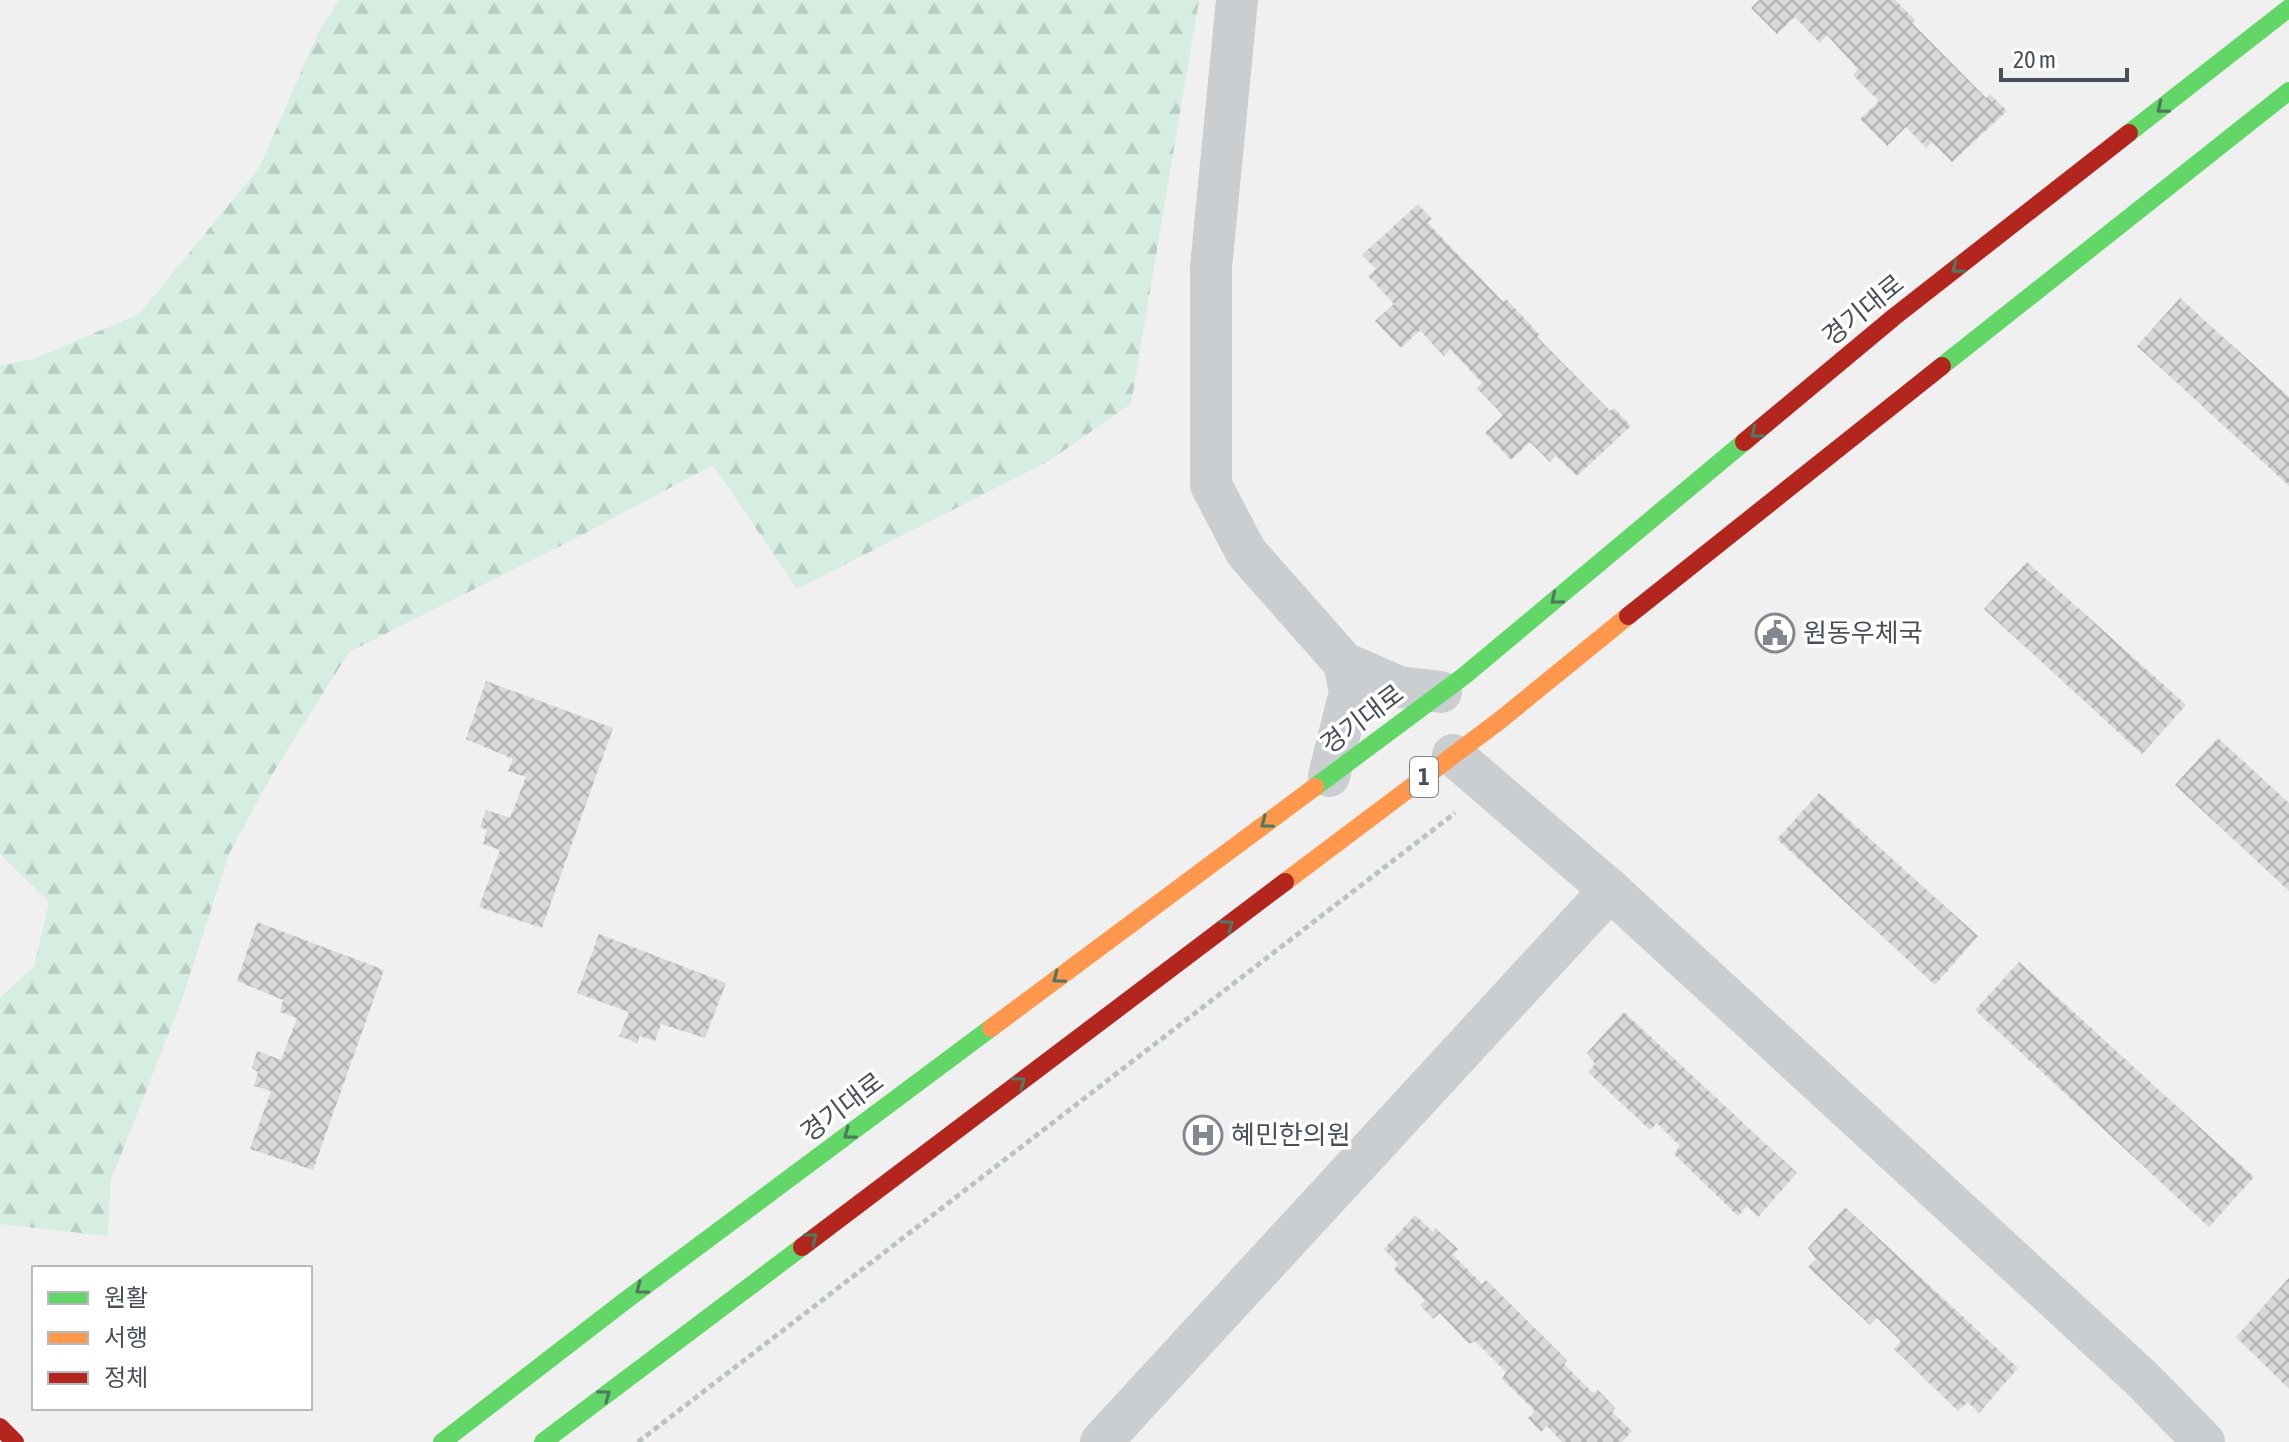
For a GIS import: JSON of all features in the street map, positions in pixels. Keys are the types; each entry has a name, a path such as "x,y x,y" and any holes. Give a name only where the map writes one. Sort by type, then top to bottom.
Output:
{"main road":[{"name":"경기대로","path":"442,1442 626,1300 1477,665 1894,317 2289,8"},
{"name":"1","path":"543,1442 1511,711 1692,563 2289,91"},
{"path":"0,1427 15,1442"}],"street":[{"path":"1237,0 1211,267 1211,485 1246,552 1344,663 1399,687 1441,692"},
{"path":"1329,776 1350,692 1344,663"},
{"path":"1453,755 1610,890 2140,1377 2204,1442"},
{"path":"1101,1442 1610,890"}],"green space":[{"path":"339,0 1199,0 1131,404 1047,462 797,589 713,465 349,652 273,773 229,854 180,1005 111,1180 108,1236 0,1224 0,997 34,967 49,902 0,854 0,366 36,358 139,314 259,168 319,31"}],"building":[{"path":"1759,0 1895,0 1915,20 1912,23 1986,98 1990,94 2007,111 1952,162 1932,142 1926,148 1906,127 1887,146 1860,119 1879,101 1853,75 1858,69 1827,35 1820,43 1795,17 1777,34 1751,8"},
{"path":"1418,204 1432,219 1428,223 1503,302 1506,299 1539,334 1537,337 1610,411 1614,408 1631,426 1577,476 1556,456 1550,462 1530,442 1511,460 1485,433 1503,415 1477,388 1482,383 1450,349 1444,356 1420,330 1401,348 1375,321 1394,304 1368,276 1376,269 1362,255"},
{"path":"2180,298 2289,397 2289,486 2137,346"},
{"path":"2027,562 2186,705 2142,754 1984,609"},
{"path":"486,681 613,728 542,928 479,907 500,850 483,844 487,830 480,827 486,810 510,818 526,777 508,771 513,759 466,739"},
{"path":"2218,738 2289,803 2289,891 2175,785"},
{"path":"1819,793 1978,936 1935,985 1777,839"},
{"path":"257,922 384,970 313,1170 250,1149 271,1091 254,1086 258,1072 252,1068 257,1051 281,1060 297,1018 280,1012 283,1000 237,981"},
{"path":"599,934 726,983 705,1038 661,1024 655,1041 640,1036 637,1043 619,1036 629,1012 577,993"},
{"path":"2019,962 2254,1177 2209,1227 1975,1010"},
{"path":"1624,1012 1797,1173 1758,1217 1747,1206 1738,1216 1674,1154 1680,1146 1657,1123 1650,1130 1588,1072 1595,1064 1587,1053"},
{"path":"1845,1207 2018,1368 1979,1413 1968,1402 1958,1411 1894,1349 1901,1341 1877,1318 1870,1325 1808,1267 1816,1259 1808,1248"},
{"path":"1415,1215 1458,1249 1453,1255 1482,1284 1486,1280 1567,1360 1564,1364 1593,1393 1598,1390 1615,1408 1612,1412 1632,1431 1622,1442 1562,1442 1547,1426 1541,1432 1528,1418 1535,1411 1502,1379 1506,1372 1475,1341 1469,1344 1440,1313 1433,1319 1420,1305 1425,1300 1394,1270 1398,1264 1384,1249"},
{"path":"2289,1278 2289,1389 2236,1337"}],"traffic: fast":[{"path":"2129,133 2289,8"},
{"path":"1942,366 2289,91"},
{"path":"1315,787 1464,676 1744,442"},
{"path":"442,1442 626,1300 991,1028"},
{"path":"543,1442 802,1247"}],"traffic: slow":[{"path":"1285,882 1499,721 1628,616"},
{"path":"991,1028 1315,787"}],"traffic: jam":[{"path":"1744,442 1894,317 2129,133"},
{"path":"1628,616 1942,366"},
{"path":"802,1247 1285,882"},
{"path":"0,1427 15,1442"}],"place":[{"name":"원동우체국","path":"1775,633"},
{"name":"혜민한의원","path":"1203,1135"}]}
